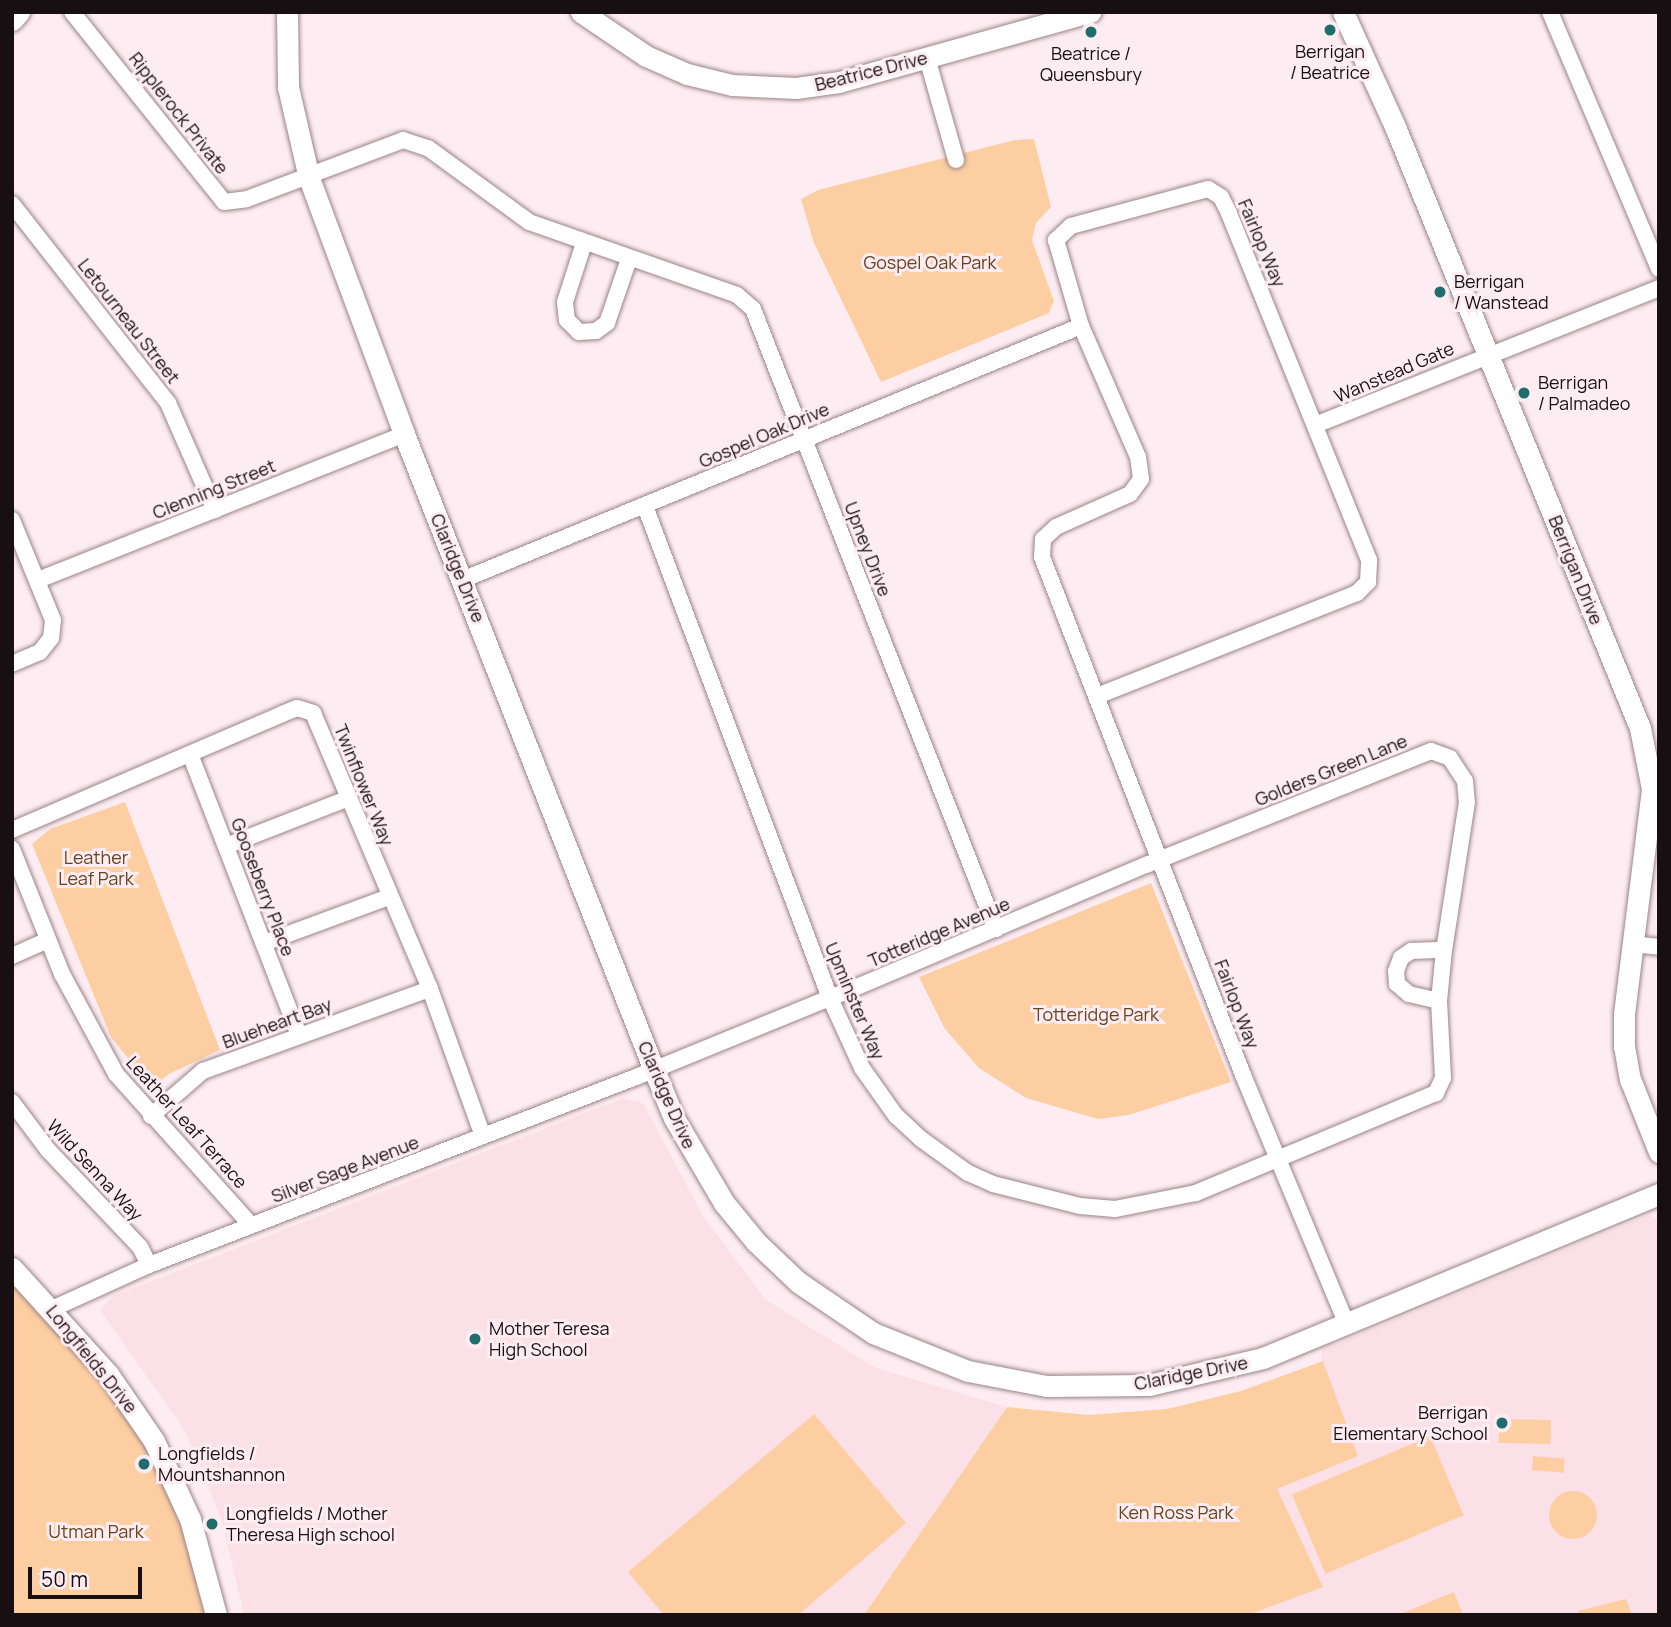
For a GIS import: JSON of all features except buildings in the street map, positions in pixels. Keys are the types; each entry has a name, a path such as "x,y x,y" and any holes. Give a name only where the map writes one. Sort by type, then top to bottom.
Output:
{"street":[{"path":"12,20 19,12"},
{"name":"Ripplerock Private","path":"72,12 224,202 247,200 309,178"},
{"name":"Claridge Drive","path":"287,12 288,87 309,178 404,434 654,1070 696,1158 756,1242 833,1308 873,1333 926,1357 1019,1384 1149,1385 1263,1358 1659,1194"},
{"name":"Beatrice Drive","path":"581,12 667,66 732,85 820,86 1090,12"},
{"name":"Berrigan Drive","path":"1343,12 1396,130 1633,707 1648,755 1650,822 1632,944 1624,1046 1630,1079 1659,1152"},
{"path":"1550,12 1659,269"},
{"path":"927,58 956,160"},
{"name":"Upney Drive","path":"309,178 403,140 428,148 529,222 737,295 753,309 996,929"},
{"name":"Fairlop Way","path":"1097,696 1357,593 1368,582 1369,561 1229,213 1221,197 1208,189 1071,226 1056,240 1081,326 1138,457 1142,479 1130,494 1056,527 1043,539 1042,557 1278,1160 1346,1323"},
{"name":"Letourneau Street","path":"12,204 168,402 215,510"},
{"path":"584,243 565,302 567,320 579,332 596,331 607,323 629,259"},
{"name":"Wanstead Gate","path":"1315,425 1487,354 1659,288"},
{"name":"Gospel Oak Drive","path":"462,580 1081,326"},
{"name":"Clenning Street","path":"38,580 404,434"},
{"name":"Upminster Way","path":"645,506 830,998 862,1069 896,1116 968,1173 993,1184 1080,1206 1115,1209 1196,1193 1278,1160"},
{"path":"12,520 20,556 38,580 53,620 51,638 40,652 12,664"},
{"name":"Twinflower Way","path":"12,830 282,713 306,710 321,727 389,897 430,989 483,1136"},
{"name":"Golders Green Lane","path":"1160,859 1431,751 1450,758 1465,781 1467,802 1444,950 1439,1001 1443,1078 1436,1093 1278,1160"},
{"name":"Gooseberry Place","path":"190,754 299,1035"},
{"path":"226,846 349,799"},
{"name":"Leather Leaf Terrace","path":"12,849 48,940 96,1042 151,1116 251,1225"},
{"name":"Totteridge Avenue","path":"654,1070 1160,859"},
{"path":"264,943 389,897"},
{"path":"12,956 48,940"},
{"path":"1632,944 1659,947"},
{"path":"1439,1001 1409,994 1397,984 1396,971 1401,958 1411,951 1444,950"},
{"name":"Blueheart Bay","path":"151,1116 203,1071 430,989"},
{"name":"Silver Sage Avenue","path":"52,1309 149,1265 654,1070"},
{"name":"Wild Senna Way","path":"12,1102 48,1150 140,1247 149,1265"},
{"name":"Longfields Drive","path":"12,1268 52,1309 123,1394 169,1468 202,1555 216,1615"}],"shaded area":[{"name":"Mother Teresa High School","path":"623,1098 643,1103 703,1216 766,1300 876,1368 1007,1407 864,1615 244,1615 221,1518 185,1431 100,1310 113,1296"},
{"name":"Berrigan Elementary School","path":"1649,1215 1659,1220 1659,1615 1236,1615 1276,1489 1357,1455 1322,1364 1322,1350"}],"green space":[{"name":"Gospel Oak Park","path":"1034,139 1051,207 1036,223 1032,240 1054,301 1049,313 881,382 814,243 801,199 818,190 1015,140"},
{"name":"Leather Leaf Park","path":"125,802 220,1050 169,1074 152,1088 111,1037 32,844 50,829"},
{"name":"Totteridge Park","path":"1151,883 1231,1082 1129,1115 1098,1119 1026,1098 979,1068 945,1029 919,977"},
{"name":"Utman Park","path":"12,1277 76,1347 142,1438 183,1529 205,1615 12,1615"},
{"name":"Ken Ross Park","path":"1323,1361 1358,1456 1277,1489 1323,1587 1248,1615 864,1615 1007,1407 1089,1415 1167,1409 1241,1391"},
{"path":"814,1414 906,1523 798,1615 664,1615 628,1572"},
{"path":"1499,1419 1551,1420 1551,1444 1499,1443"},
{"path":"1430,1436 1464,1515 1326,1574 1292,1495"},
{"path":"1533,1456 1565,1459 1564,1473 1532,1470"},
{"path":"1573,1491 1590,1498 1597,1515 1590,1532 1573,1539 1556,1532 1549,1515 1556,1498"},
{"path":"1454,1592 1463,1615 1398,1615"},
{"path":"1626,1599 1632,1615 1579,1615 1578,1611"}],"place":[{"name":"Berrigan / Beatrice","path":"1330,30"},
{"name":"Beatrice / Queensbury","path":"1091,32"},
{"name":"Berrigan / Wanstead","path":"1440,292"},
{"name":"Berrigan / Palmadeo","path":"1524,393"},
{"name":"Mother Teresa High School","path":"475,1339"},
{"name":"Berrigan Elementary School","path":"1502,1423"},
{"name":"Longfields / Mountshannon","path":"144,1464"},
{"name":"Longfields / Mother Theresa High school","path":"212,1524"}]}
